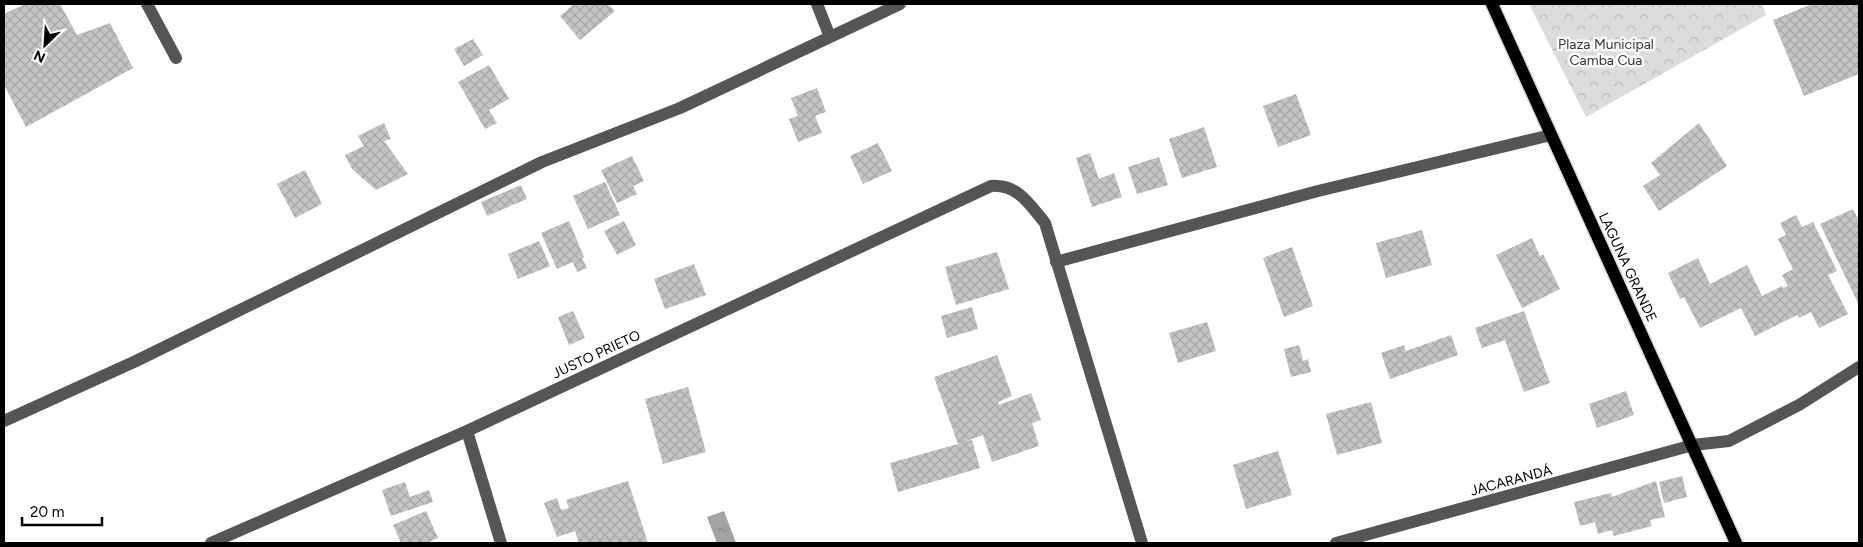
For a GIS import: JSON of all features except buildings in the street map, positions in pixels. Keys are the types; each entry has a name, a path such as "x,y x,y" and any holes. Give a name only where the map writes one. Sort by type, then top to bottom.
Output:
{"main road":[{"name":"LAGUNA GRANDE","path":"1492,4 1736,543"}],"street":[{"path":"147,4 176,58"},
{"path":"817,4 830,37"},
{"path":"4,421 136,361 542,162 680,108 900,4"},
{"path":"1142,543 1056,262 1318,191 1551,135"},
{"name":"JUSTO PRIETO","path":"211,543 466,431 990,186 1005,185 1020,194 1045,223 1056,262"},
{"name":"JACARANDÁ","path":"1336,543 1693,445 1728,441 1799,405 1859,367"},
{"path":"466,431 501,543"}],"green space":[{"name":"Plaza Municipal Camba Cua","path":"1529,4 1762,4 1766,15 1586,117"}],"water":[{"path":"724,511 736,543 717,543 707,517"}]}
